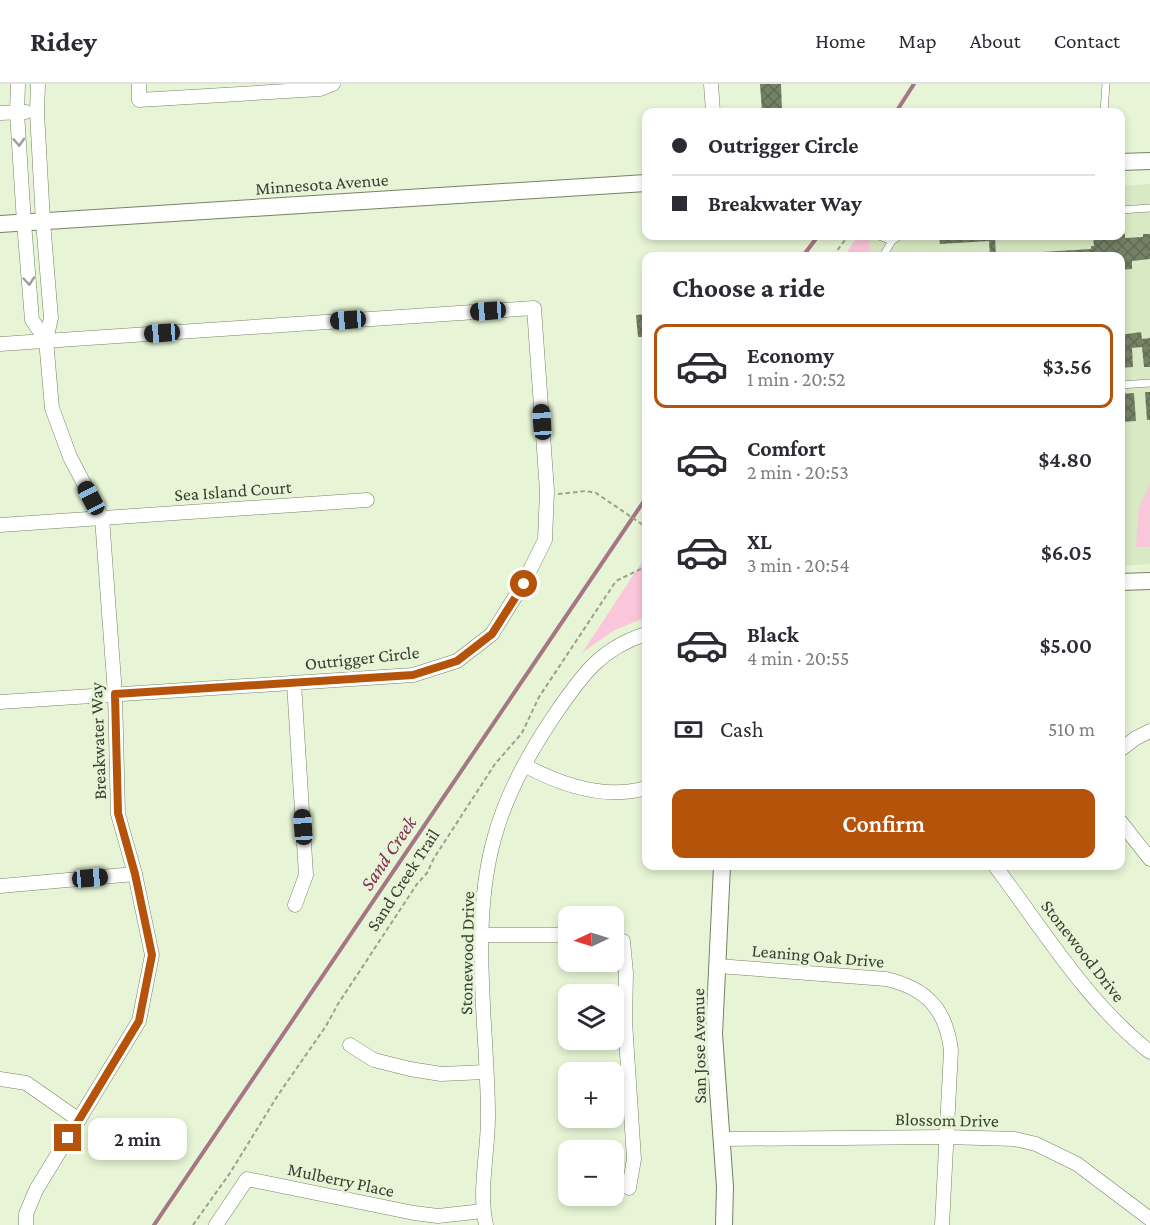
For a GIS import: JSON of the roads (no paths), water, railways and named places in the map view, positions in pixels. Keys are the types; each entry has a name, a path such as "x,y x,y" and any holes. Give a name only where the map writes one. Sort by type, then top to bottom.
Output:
{"street":[{"name":"Breakwater Way","path":"18,84 17,112 32,320 46,340"},
{"name":"Breakwater Way","path":"26,1225 26,1214 36,1190 139,1021 152,955 135,874 118,813 115,694 102,518 70,458 52,408 46,340 51,318 43,222 37,112 38,84"},
{"path":"139,84 139,100 320,89 333,84"},
{"path":"711,84 713,108"},
{"path":"0,113 37,112"},
{"path":"1125,162 1150,160"},
{"name":"Minnesota Avenue","path":"0,224 642,183"},
{"name":"Outrigger Circle","path":"0,702 413,675 457,661 492,634 524,584 545,540 547,495 534,308 46,340"},
{"path":"0,344 46,340"},
{"name":"Sea Island Court","path":"0,525 367,500"},
{"path":"1125,582 1150,581"},
{"name":"Stonewood Drive","path":"486,1225 482,1183 488,1113 485,1072 483,935 486,877 494,839 503,812 524,765 583,673 606,654 642,635"},
{"path":"294,683 306,875 295,905"},
{"path":"1125,746 1150,731"},
{"path":"524,765 566,785 629,793 642,789"},
{"path":"1125,827 1150,859"},
{"name":"San Jose Avenue","path":"722,870 714,1034 725,1187 724,1225"},
{"name":"Stonewood Drive","path":"998,870 1090,993 1111,1017 1150,1052"},
{"path":"0,886 135,874"},
{"path":"483,935 558,935"},
{"path":"624,952 625,1022 634,1160 629,1188"},
{"name":"Leaning Oak Drive","path":"718,966 886,979 901,982 923,993 938,1010 948,1029 951,1050 942,1225"},
{"path":"350,1045 374,1060 410,1069 441,1074 485,1072"},
{"path":"0,1079 26,1083 79,1120"},
{"name":"Blossom Drive","path":"721,1139 946,1137 1014,1139 1036,1144 1077,1164 1150,1219"},
{"name":"Mulberry Place","path":"216,1225 247,1179 414,1214 438,1216 483,1211"}],"lane":[{"path":"1104,108 1106,84"},
{"path":"1125,210 1150,208"},
{"path":"885,252 892,241"},
{"path":"1125,385 1150,383"}],"waterway":[{"name":"Sand Creek","path":"899,108 914,84"},
{"name":"Sand Creek","path":"806,252 815,240"},
{"name":"Sand Creek","path":"154,1225 642,504"}]}
